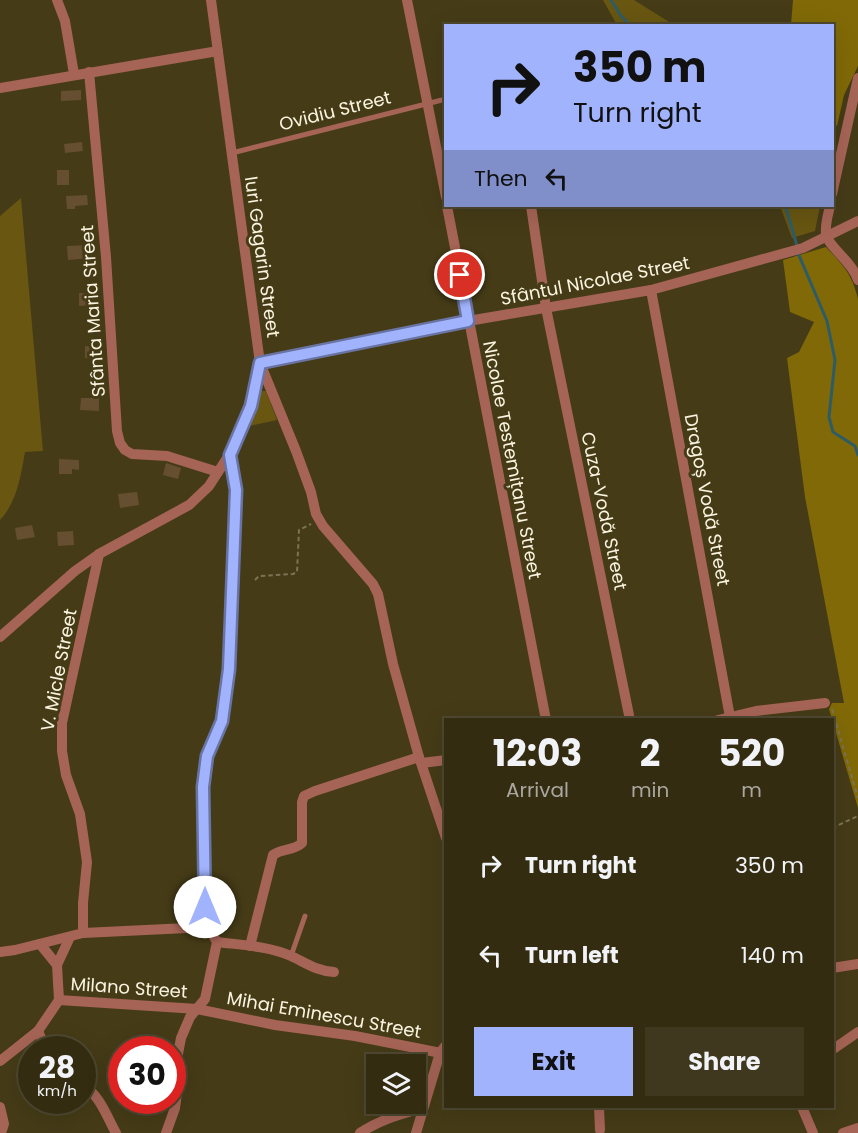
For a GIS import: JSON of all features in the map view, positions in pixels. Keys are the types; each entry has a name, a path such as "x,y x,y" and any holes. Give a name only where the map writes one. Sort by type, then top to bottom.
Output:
{"street":[{"path":"57,0 65,21 74,75"},
{"name":"Iuri Gagarin Street","path":"211,0 260,363 296,450 320,521 373,584 378,594 393,664 420,760 444,832"},
{"path":"407,0 444,187"},
{"path":"0,88 218,51"},
{"name":"Sfânta Maria Street","path":"89,72 106,257 117,431 120,443 132,454 167,456 218,472"},
{"path":"834,185 857,81"},
{"name":"Nicolae Testemițanu Street","path":"447,207 546,718"},
{"name":"Cuza-Vodă Street","path":"531,207 546,308 630,718"},
{"path":"830,207 826,236 833,247 847,260 858,280"},
{"name":"Sfântul Nicolae Street","path":"260,363 468,321 651,290 803,248 858,220"},
{"name":"Dragoș Vodă Street","path":"651,290 730,717"},
{"path":"0,637 75,571 99,554 189,505 209,486 230,455 251,406 260,363"},
{"path":"166,1133 176,1108 177,1059 181,1038 190,1017 205,999 217,942 208,927 204,895 203,787 207,756 222,721 229,669 236,490 230,455"},
{"name":"V. Micle Street","path":"83,933 87,862 80,814 66,775 62,751 62,723 99,554"},
{"path":"726,718 756,711 825,703"},
{"path":"250,946 273,855 297,848 302,843 304,796 420,760 444,760"},
{"path":"0,951 15,950 83,933 208,927"},
{"path":"0,1061 38,1031 59,1000 57,965 70,937"},
{"path":"217,942 250,946 291,957 322,972 334,972"},
{"path":"40,944 57,965"},
{"path":"834,968 858,964"},
{"name":"Milano Street","path":"59,1000 197,1009"},
{"name":"Mihai Eminescu Street","path":"197,1009 275,1025 444,1051"},
{"path":"38,1031 40,1036"},
{"path":"834,1049 858,1032"},
{"path":"426,1100 444,1051"},
{"path":"96,1097 116,1133"},
{"path":"0,1107 4,1124 1,1133"},
{"path":"599,1108 601,1132"},
{"path":"802,1108 813,1133"},
{"path":"360,1133 368,1127 401,1114"},
{"path":"416,1133 421,1114"},
{"path":"843,1133 858,1128"}],"lane":[{"name":"Ovidiu Street","path":"231,153 444,99"},
{"path":"291,957 305,916"}],"path":[{"path":"255,580 259,576 297,572 299,530 320,521"},
{"path":"825,703 832,709 858,798"},
{"path":"834,827 858,816"}],"shaded area":[{"path":"603,0 634,0 672,24 616,24"},
{"path":"793,0 858,0 858,66 844,95 837,126 834,124 834,24 791,24"},
{"path":"21,198 43,451 25,452 14,497 0,520 0,216"},
{"path":"780,207 820,207 815,231 792,238"},
{"path":"826,247 846,270 858,299 858,808 834,726 834,718 832,718 829,709 832,703 844,703 805,497 787,358 799,352 814,322 790,312 783,260"},
{"path":"260,391 266,391 277,420 249,426"}],"building":[{"path":"81,90 81,100 61,101 61,91"},
{"path":"82,142 83,151 65,153 64,144"},
{"path":"57,170 69,170 69,185 57,185"},
{"path":"87,195 88,205 67,209 66,196"},
{"path":"90,245 91,258 68,260 67,246"},
{"path":"79,293 95,293 95,305 79,306"},
{"path":"85,346 101,347 100,359 85,358"},
{"path":"81,398 99,398 99,411 80,410"},
{"path":"59,459 79,460 79,470 72,469 72,474 59,474"},
{"path":"166,463 181,468 178,479 163,475"},
{"path":"137,492 139,505 120,508 118,494"},
{"path":"32,525 35,537 17,540 15,528"},
{"path":"73,531 74,545 58,546 57,532"}],"waterway":[{"path":"611,0 629,24"},
{"path":"785,207 797,246"},
{"path":"798,253 827,321 835,360 829,417 833,432 855,446 858,455"}],"route":[{"path":"205,907 203,787 207,756 222,721 229,669 236,490 230,455 251,406 260,363 468,321 460,275"}]}
